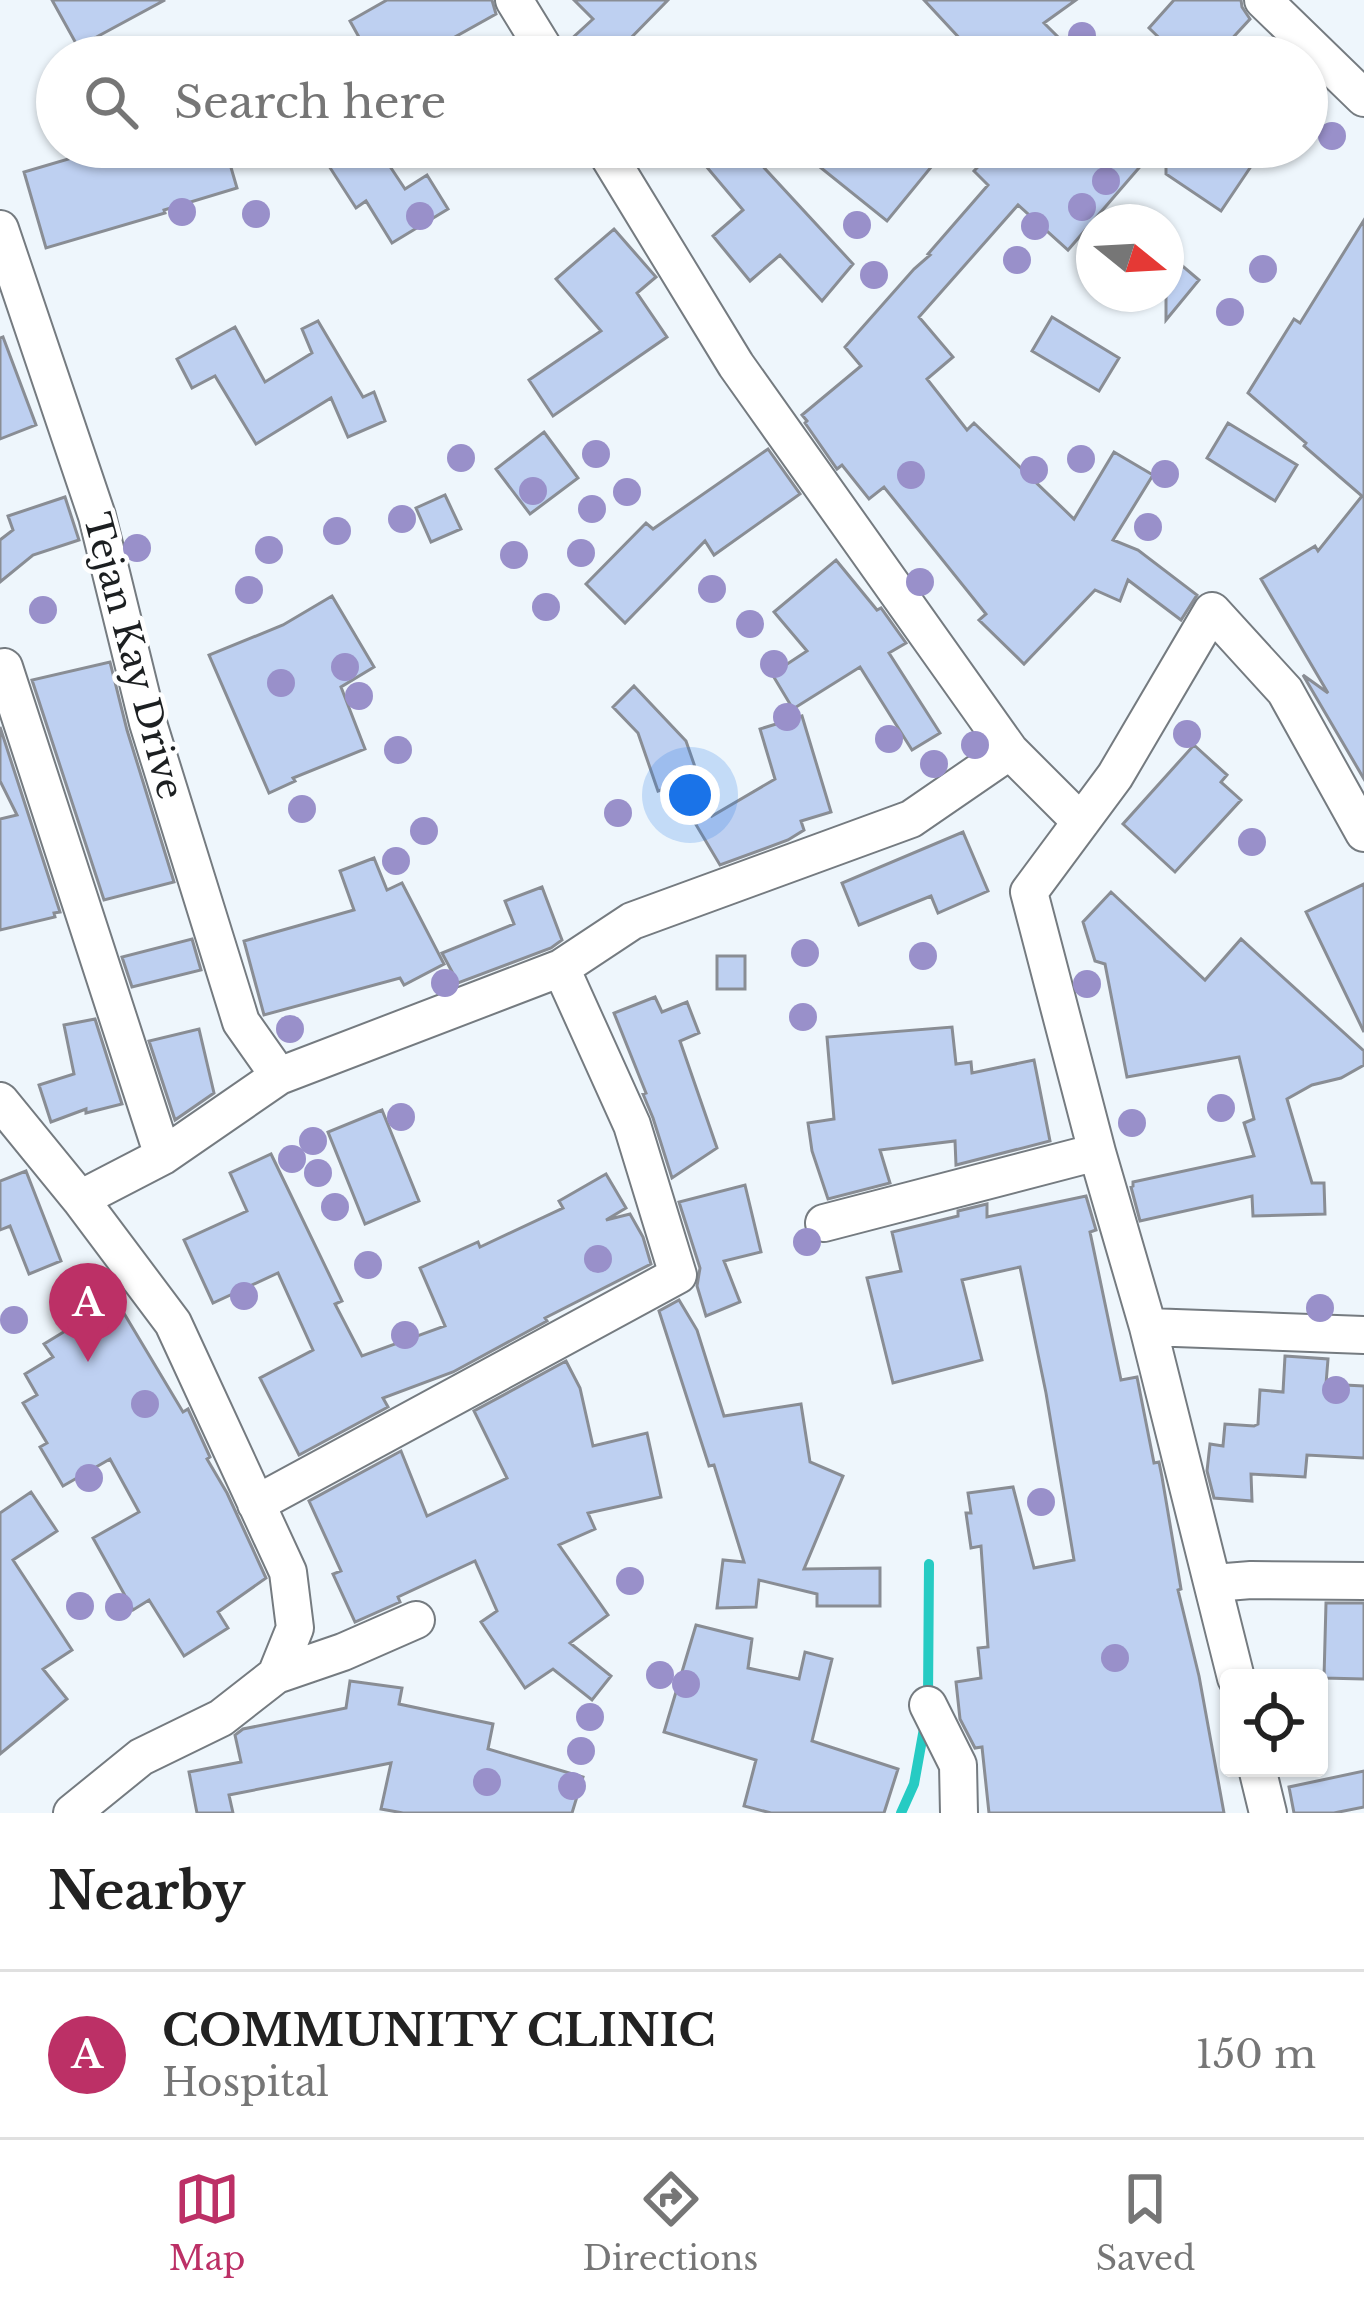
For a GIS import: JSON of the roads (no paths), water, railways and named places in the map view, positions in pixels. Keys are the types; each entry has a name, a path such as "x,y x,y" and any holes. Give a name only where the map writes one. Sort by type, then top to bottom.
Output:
{"street":[{"path":"514,0 536,36"},
{"path":"1262,0 1299,36"},
{"path":"1328,63 1364,98"},
{"path":"616,168 736,365 1010,751 1081,822"},
{"name":"Tejan Kay Drive","path":"0,230 97,516 148,722 242,1022 279,1076"},
{"path":"1234,1669 1148,1328 1029,892 1115,776 1212,611 1285,691 1364,833"},
{"path":"4,667 163,1156"},
{"path":"80,1199 163,1156 279,1076 561,968 632,921 911,819 1010,751"},
{"path":"256,1504 678,1275 632,1125 561,968"},
{"path":"0,1100 172,1323 288,1572 295,1628 276,1675"},
{"path":"824,1223 1097,1152"},
{"path":"1148,1328 1364,1335"},
{"path":"1214,1583 1364,1581"},
{"path":"72,1813 141,1757 221,1718 276,1675 416,1620"},
{"path":"928,1705 958,1765 959,1813"},
{"path":"1259,1777 1268,1813"}],"waterway":[{"path":"928,1699 929,1564"},
{"path":"901,1813 914,1784 925,1723"}],"place":[{"name":"COMMUNITY CLINIC","path":"88,1362"}]}
